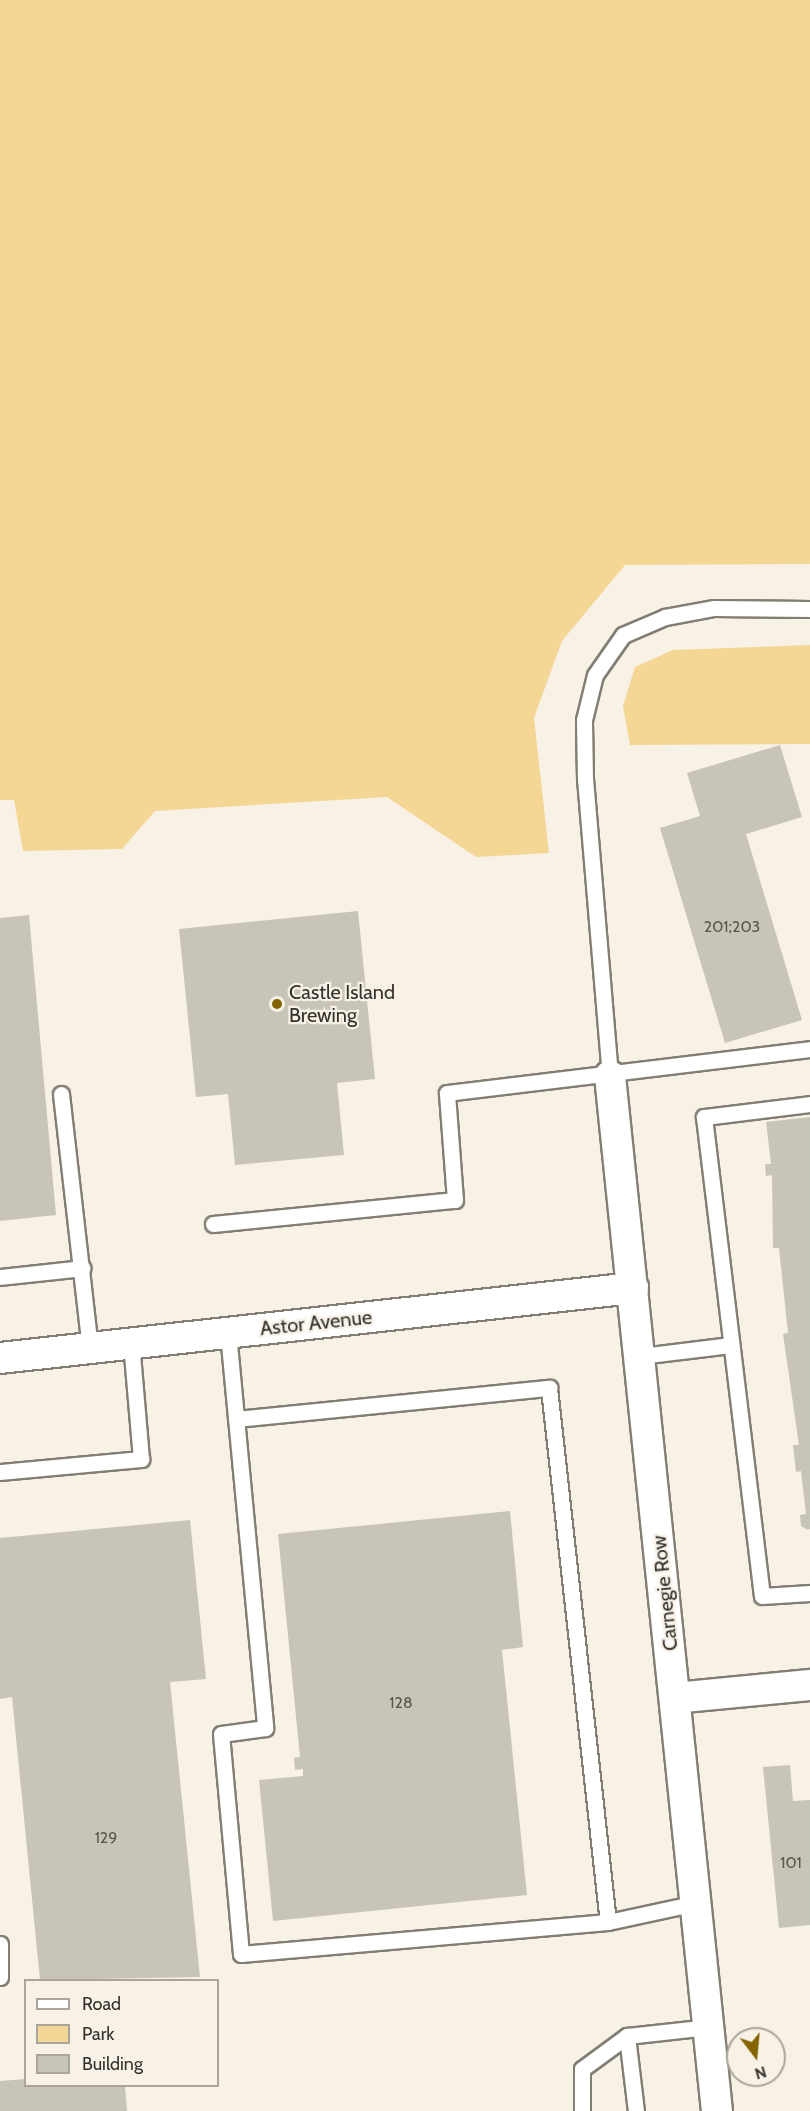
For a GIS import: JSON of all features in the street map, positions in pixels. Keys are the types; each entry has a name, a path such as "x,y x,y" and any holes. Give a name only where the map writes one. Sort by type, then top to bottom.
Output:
{"street":[{"name":"Carnegie Row","path":"610,1076 641,1356 717,2111"},
{"name":"Astor Avenue","path":"0,1358 633,1288"},
{"path":"675,1698 810,1685"}],"lane":[{"path":"610,1076 585,779 584,720 595,675 623,634 665,617 714,608 810,609"},
{"path":"213,1224 455,1200 447,1093 610,1076 810,1050"},
{"path":"62,1094 83,1268 90,1348"},
{"path":"810,1104 704,1117 762,1596 810,1593"},
{"path":"0,1277 83,1268"},
{"path":"228,1333 265,1728 221,1734 241,1954 608,1922 696,1904"},
{"path":"0,1472 141,1460 131,1343"},
{"path":"641,1356 731,1345"},
{"path":"236,1419 549,1388 608,1922"},
{"path":"0,1944 0,1977"},
{"path":"582,2111 582,2069 627,2036 708,2027"},
{"path":"627,2036 636,2111"}],"green space":[{"path":"0,0 810,0 810,564 625,565 562,641 534,718 549,853 476,857 387,797 155,811 122,849 23,851 14,800 0,800"},
{"path":"810,645 810,744 630,745 623,706 635,667 673,650"}],"building":[{"path":"780,745 802,817 746,834 802,1020 725,1043 660,828 700,816 687,773"},
{"name":"Castle Island Brewing","path":"358,911 375,1079 337,1083 344,1155 235,1165 228,1094 196,1097 179,929"},
{"path":"29,915 56,1215 0,1221 0,918"},
{"path":"810,1117 810,1529 808,1530 801,1526 800,1515 806,1514 801,1471 796,1472 793,1445 799,1445 783,1334 788,1333 779,1248 773,1248 772,1175 766,1176 765,1164 771,1164 766,1122"},
{"path":"510,1511 523,1647 502,1650 527,1895 273,1921 259,1780 303,1776 303,1769 295,1770 294,1758 300,1757 278,1534"},
{"path":"190,1520 206,1679 170,1682 200,1977 40,1979 12,1697 0,1699 0,1538"},
{"path":"790,1765 793,1801 810,1800 810,1925 779,1928 763,1767"},
{"path":"24,2079 24,2087 125,2087 127,2111 0,2111 0,2081"}],"place":[{"name":"Castle Island Brewing","path":"277,1004"}]}
